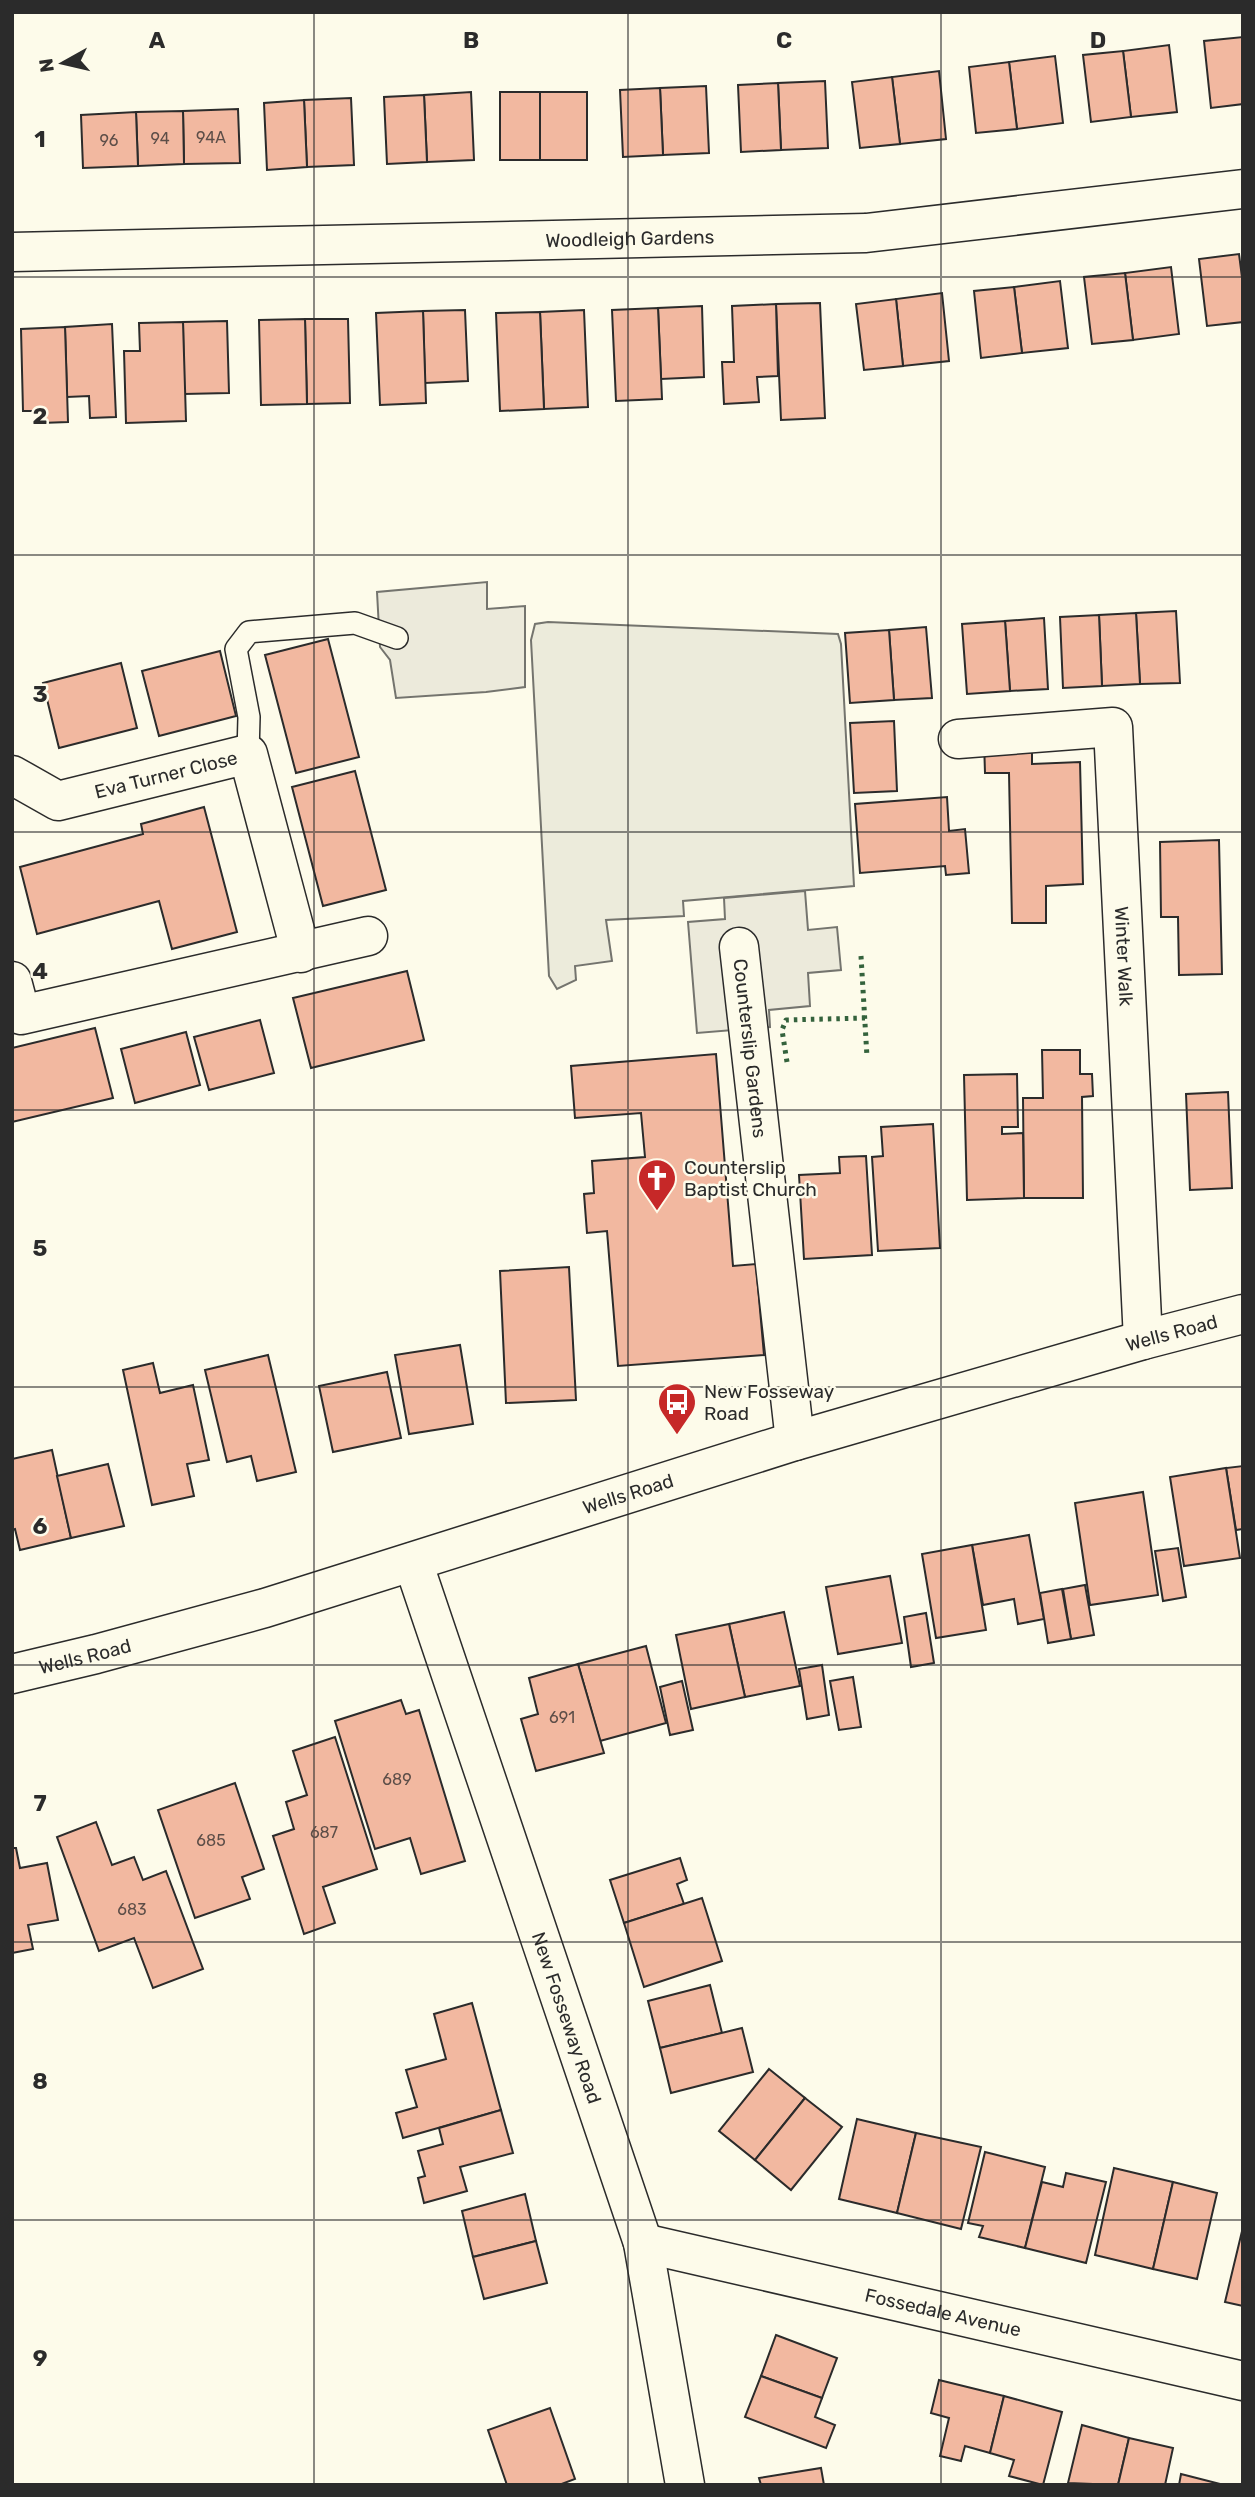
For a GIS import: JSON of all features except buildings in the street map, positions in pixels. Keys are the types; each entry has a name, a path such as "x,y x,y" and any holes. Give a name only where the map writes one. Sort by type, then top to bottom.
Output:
{"main road":[{"name":"Woodleigh Gardens","path":"12,252 866,233 1243,189"},
{"name":"Winter Walk","path":"958,739 1113,727 1143,1340"},
{"name":"Eva Turner Close","path":"12,775 58,801 248,754 301,953"},
{"path":"12,981 21,1015 368,936"},
{"name":"Counterslip Gardens","path":"738,947 795,1441"},
{"name":"Wells Road","path":"12,1674 265,1608 795,1441 1143,1340 1243,1314"},
{"name":"New Fosseway Road","path":"413,1562 643,2243 685,2485"},
{"name":"Fossedale Avenue","path":"643,2243 1243,2381"}],"lane":[{"path":"248,754 249,717 236,649 249,632 355,623 397,638"}],"shaded area":[{"path":"487,582 487,609 525,606 525,687 396,698 390,660 380,647 377,592"},
{"path":"548,622 838,634 841,644 854,886 683,901 684,916 606,920 612,961 575,966 576,980 557,989 549,976 531,640 535,624"},
{"path":"805,891 808,930 837,927 841,970 808,973 810,1006 769,1010 770,1027 697,1033 688,922 725,919 724,898"}],"hedge":[{"path":"861,956 867,1057"},
{"path":"787,1062 782,1030 786,1020 865,1018"}],"place":[{"name":"Counterslip Baptist Church","path":"657,1212"},
{"name":"New Fosseway Road","path":"677,1436"}]}
